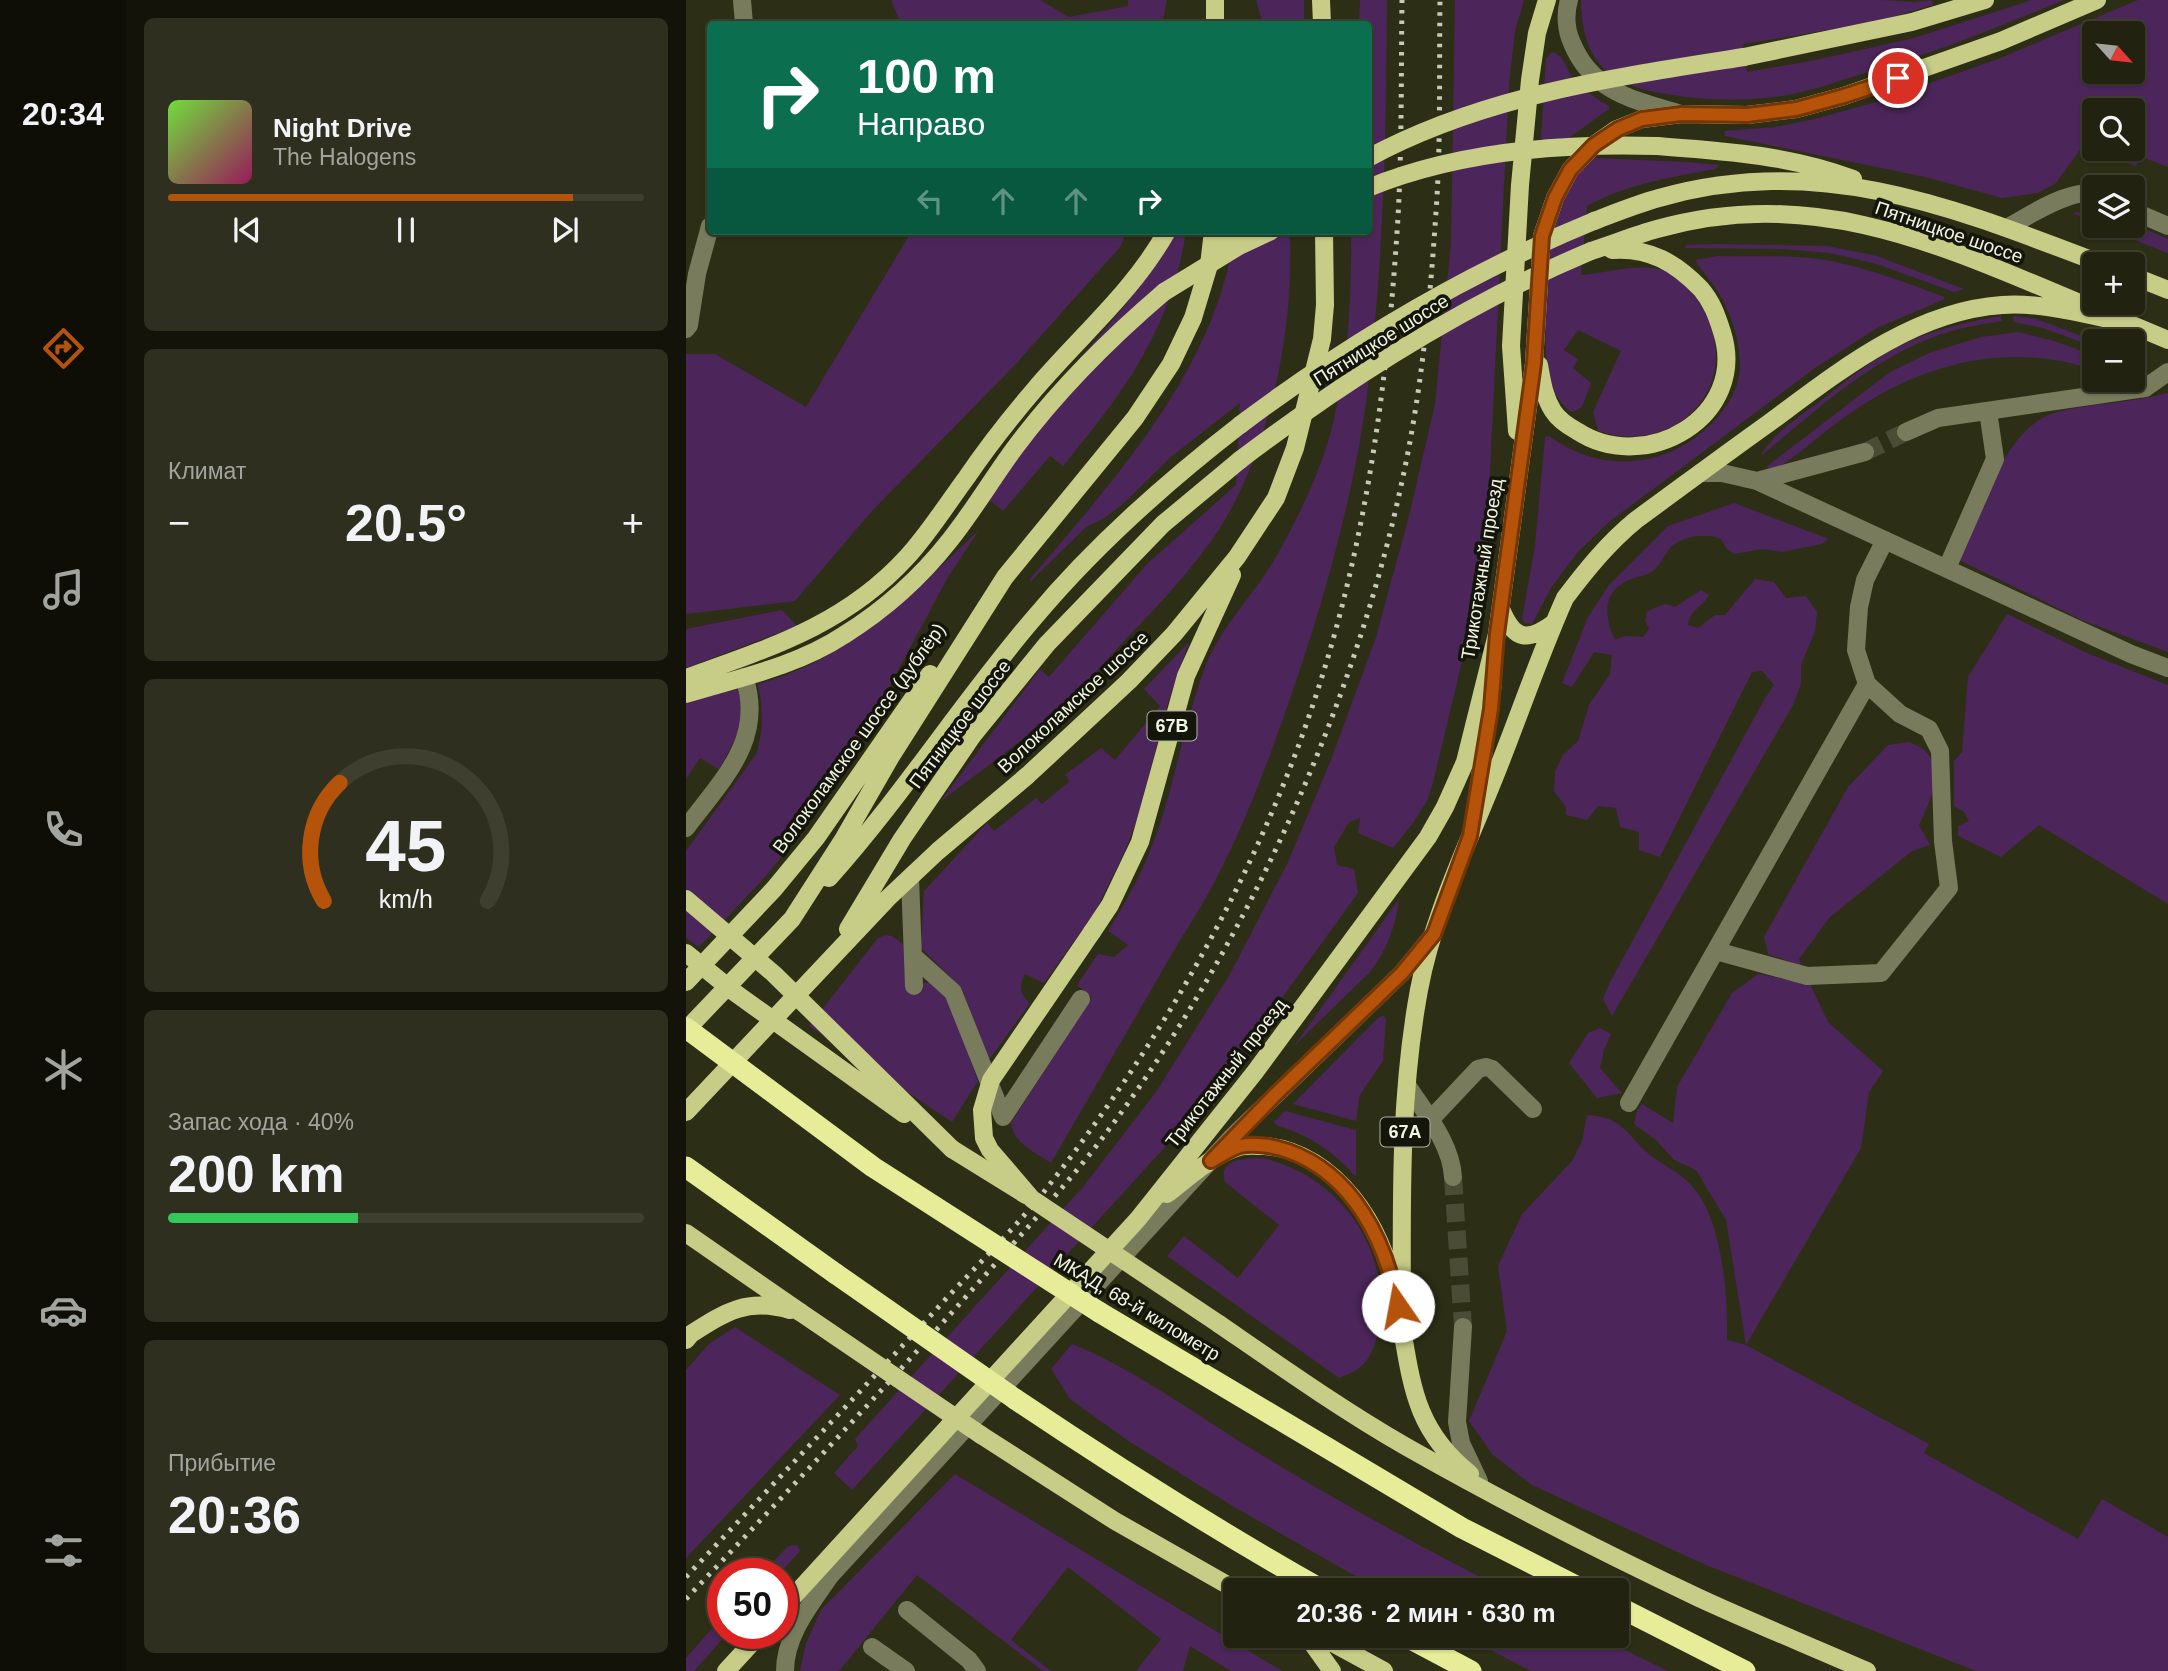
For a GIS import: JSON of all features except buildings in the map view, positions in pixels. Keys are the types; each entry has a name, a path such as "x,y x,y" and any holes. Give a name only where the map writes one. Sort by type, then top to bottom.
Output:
{"highway":[{"name":"МКАД, 68-й километр","path":"686,1029 873,1167 1099,1312 1462,1528 1560,1578"},
{"path":"694,1172 836,1274 1117,1468 1301,1578"},
{"path":"1629,1612 1745,1671"},
{"path":"1428,1648 1471,1671"}],"main road":[{"path":"1215,0 1215,21"},
{"path":"1321,0 1321,21"},
{"name":"Трикотажный проезд","path":"1519,465 1511,346 1519,198 1530,80 1537,33 1547,0"},
{"path":"1372,156 1447,123 1506,103 1630,75 1744,57 1912,22 1985,0"},
{"name":"Трикотажный проезд","path":"798,1591 1138,1219 1255,1072 1428,837 1445,807 1465,762 1497,634 1534,363 1542,236 1555,198 1570,170 1594,145 1618,129 1642,119 1681,114 1747,115 1796,109 1844,96 2001,41 2096,0"},
{"path":"1372,187 1459,161 1523,151 1603,145 1749,153 1810,164 1889,193"},
{"name":"Пятницкое шоссе","path":"792,919 888,810 1034,618 1080,566 1151,496 1240,425 1338,356 1403,316 1532,246 1594,220 1660,198 1762,182 1846,184 1889,193 1940,205 2082,256"},
{"name":"Пятницкое шоссе","path":"832,956 902,839 973,735 1047,644 1163,524 1240,460 1353,379 1417,340 1544,271 1591,251 1658,228 1717,218 1770,214 1822,216 1867,224 1975,259 2168,340"},
{"path":"686,678 780,645 829,619 882,581 923,538 994,438 1037,386 1136,279 1164,235"},
{"path":"686,1029 792,919 1005,577 1135,418 1171,364 1193,318 1209,265 1213,235"},
{"path":"686,694 814,652 844,636 873,615 925,568 950,540 1014,449 1048,407 1121,328 1236,235"},
{"path":"1164,292 1239,246 1262,235"},
{"name":"Волоколамское шоссе","path":"686,1112 832,956 910,878 1028,775 1129,681 1198,607 1261,522 1276,498 1295,448 1322,340 1325,305 1324,235"},
{"path":"1537,327 1543,390 1553,412 1586,437 1612,445 1637,447 1663,443 1685,431 1703,416 1714,401 1723,383 1727,362 1725,339 1717,314 1707,296 1685,272 1644,251 1591,251"},
{"path":"2145,280 2164,287"},
{"path":"1470,836 1565,598 1611,540 1796,403 1877,348 1935,321 1988,307 2026,304 2127,323"},
{"name":"67B","path":"1032,1199 990,1150 984,1138 982,1117 985,1095 991,1080 1110,905 1140,842 1186,676 1208,624 1261,522"},
{"name":"Волоколамское шоссе (дублёр)","path":"686,982 774,889 816,838 915,695 1005,577"},
{"path":"1501,609 1507,623 1520,634 1531,637 1554,623"},
{"path":"1470,836 1491,709 1497,634"},
{"name":"67A","path":"1470,836 1434,934 1416,1006 1407,1085 1402,1185 1402,1333 1409,1375 1423,1418 1439,1445 1502,1499"},
{"path":"686,899 774,974 952,1149"},
{"path":"686,953 734,992 952,1149 1403,1445 1571,1536 1699,1598 1867,1671"},
{"path":"1138,1219 1211,1161 1240,1146 1278,1147 1307,1158 1327,1172 1361,1206 1393,1278 1402,1333"},
{"path":"686,1233 981,1435 1115,1521 1223,1583"},
{"path":"686,1340 724,1313 754,1304 800,1312"},
{"path":"1316,1648 1332,1671"},
{"path":"1342,1648 1384,1671"},
{"path":"726,1671 746,1649"}],"street":[{"path":"742,0 744,21"},
{"path":"1569,0 1567,32 1578,57 1594,79 1620,94 1681,114"},
{"path":"2007,228 2049,203 2082,194"},
{"path":"2145,216 2168,226"},
{"path":"686,329 689,325 696,274 707,235"},
{"path":"1906,432 1938,418 2145,388 2168,372"},
{"path":"1947,568 1995,459 1988,411"},
{"path":"1758,481 1865,452"},
{"path":"1700,473 1723,473 1758,481 2131,654 2168,667"},
{"path":"1716,951 1807,976 1881,973 1949,888 1943,841 1940,751 1929,729 1900,713 1867,684 1856,650 1859,607 1865,580 1885,540"},
{"path":"686,828 734,764 747,735 751,706 744,677"},
{"path":"1629,1102 1867,684"},
{"path":"910,878 914,986"},
{"path":"785,1671 791,1642 803,1616 830,1576 1211,1161 1276,1094 1402,973 1434,934"},
{"path":"913,956 953,992 1003,1117 1081,999"},
{"path":"1430,1120 1478,1069 1486,1067 1492,1069 1533,1109"},
{"path":"1407,1085 1441,1137 1453,1177"},
{"path":"1463,1327 1457,1422 1461,1443 1479,1481"},
{"path":"907,1610 970,1660 977,1671"},
{"path":"872,1647 906,1671"}],"shaded area":[{"path":"891,0 1040,0 1069,17 1128,6 1128,0 1167,0 1163,21 900,21"},
{"path":"1256,0 1304,0 1304,21 1262,21"},
{"path":"1360,0 1387,0 1383,201 1377,302 1360,442 1343,523 1309,642 1283,719 1262,776 1225,861 1051,1163 1021,1142 1011,1123 1092,997 1077,985 1098,954 1114,957 1128,945 1108,931 1136,882 1158,830 1203,673 1227,626 1267,572 1300,512 1331,431 1348,332 1351,235 1372,235 1372,21 1359,21"},
{"path":"1455,0 1524,0 1515,31 1509,84 1488,511 1478,594 1427,801 1393,848 1358,833 1360,818 1349,822 1334,847 1337,865 1354,869 1358,893 1207,1101 852,1490 834,1473 858,1446 855,1439 1083,1187 1156,1092 1230,974 1288,862 1331,760 1376,637 1409,516 1435,404 1451,243"},
{"path":"1581,0 1932,0 1933,5 1873,23 1743,44 1747,72 1914,38 2032,0 2064,0 1947,46 1824,86 1777,97 1730,100 1645,90 1613,76 1593,54 1586,39"},
{"path":"2138,0 2168,0 2168,167 2145,158 2145,98 2082,98 2082,151 2079,151 2056,183 2038,193 2002,198 1925,177 1725,136 1724,131 1776,127 1876,102 1998,59 2082,24 2082,84 2146,84 2146,21 2088,21"},
{"path":"1552,52 1560,56 1580,86 1609,106 1609,109 1559,145 1547,145 1541,138 1546,59"},
{"path":"1594,158 1719,165 1715,169 1634,187 1587,206 1581,275 1644,268 1671,273 1693,294 1713,332 1716,360 1710,385 1698,406 1679,423 1655,433 1628,436 1598,431 1593,412 1621,351 1578,330 1564,350 1578,359 1573,368 1591,383 1582,407 1572,412 1559,400 1549,376 1546,316 1553,230 1571,186 1583,166"},
{"path":"2121,161 2141,161 2135,166"},
{"path":"2145,229 2168,239 2168,253 2130,238 2145,238"},
{"path":"910,235 1125,235 1120,247 1013,367 872,511 795,601 686,614 686,354 715,354 806,407"},
{"path":"1174,235 1185,235 1179,266 1157,328 1125,385 1063,466 1050,456 1003,511 977,490 1015,438 1104,331"},
{"path":"1234,235 1290,235 1288,307 1276,384 1253,460 1220,528 1187,573 1069,699 1006,752 940,802 1040,669 1049,677 1147,564 1236,485 1240,403 1172,456 1124,503 1103,519 1086,527 1030,582 1128,460 1158,418 1185,374 1207,329 1225,281"},
{"path":"1686,245 1828,246 1877,256 1964,289 1954,292 1877,264 1829,253 1783,249 1685,248"},
{"path":"1718,256 1789,257 1831,261 1888,277 1945,299 1877,328 1815,368 1609,522 1577,553 1551,588 1532,624 1525,623 1522,619 1535,546 1545,437 1549,436 1570,449 1592,457 1614,461 1636,461 1658,456 1679,448 1699,435 1717,418 1733,394 1740,366 1734,329 1720,295 1695,260"},
{"path":"2001,316 2002,321 1939,335 1890,358 1845,388 1761,456 1777,434 1863,368 1894,349 1938,330"},
{"path":"2013,316 2036,319 2082,336 2082,342 2043,328 2014,322"},
{"path":"2018,332 2054,341 2082,351 2082,366 2030,357 1967,362 1936,370 1877,396 1840,420 1780,466 1772,469 1766,467 1890,372 1929,353 1981,337"},
{"path":"2168,393 2168,652 2084,621 1959,560 1985,497 2008,453 2039,420 2071,409"},
{"path":"1734,503 1829,539 1822,544 1782,552 1763,549 1734,554 1726,548 1721,539 1715,537 1694,536 1681,540 1670,548 1654,570 1624,583 1611,596 1607,612 1615,640 1624,636 1643,637 1649,629 1645,621 1647,611 1665,604 1675,607 1701,590 1709,595 1691,615 1688,625 1698,628 1715,615 1725,615 1755,579 1774,582 1786,598 1806,596 1817,612 1815,631 1801,665 1801,684 1793,705 1612,1016 1603,999 1610,982 1774,685 1762,671 1752,672 1660,857 1639,850 1639,832 1620,827 1616,808 1598,806 1587,820 1566,815 1566,807 1554,791 1555,772 1563,755 1578,741 1589,705 1610,674 1612,655 1594,652 1572,687 1562,683 1588,617 1609,585 1668,526"},
{"path":"979,530 948,577 845,769 824,802 766,876 699,947 686,938 686,851 757,753 762,727 758,684 822,659 851,641 904,600"},
{"path":"782,610 797,626 686,668 686,629"},
{"path":"2007,614 2087,653 2168,685 2168,904 2039,825 2001,857 1958,836 1958,826 1969,821 1964,812 1954,806 1954,761 1962,752 1968,677"},
{"path":"1189,642 1167,706 1137,820 1123,855 1095,912 1044,983 1025,974 1021,990 1030,1003 989,1060 962,989 921,948 924,891 987,823 994,831 1036,798 1042,804 1070,781 1065,775 1101,748 1115,760 1160,706 1144,689"},
{"path":"739,689 741,713 738,731 719,769 700,758 686,779 686,702"},
{"path":"1909,742 1926,752 1935,771 1933,790 1919,825 1930,845 1912,851 1830,917 1799,959 1802,966 1768,954 1764,937 1848,787 1888,745"},
{"path":"1399,899 1389,938 1370,972 1294,1046"},
{"path":"892,936 903,944 906,990 923,990 922,983 931,982 947,996 978,1081 952,1122 809,1026 878,938"},
{"path":"1758,974 1810,984 1828,1022 1883,1071 1869,1092 1861,1148 1746,1345 1726,1220 1696,1170 1674,1160 1656,1140 1634,1124 1637,1110 1642,1104 1673,1123 1677,1087 1732,993"},
{"path":"1384,1016 1383,1061 1359,1098 1356,1121 1293,1104 1379,1017"},
{"path":"1600,1028 1611,1034 1600,1068 1622,1093 1597,1098 1569,1063 1588,1033"},
{"path":"1285,1111 1356,1130 1356,1175 1319,1144 1276,1125 1274,1122"},
{"path":"1587,1115 1607,1118 1620,1125 1650,1155 1686,1180 1702,1200 1717,1237 1721,1259 1727,1340 1746,1345 1929,1444 1924,1453 2078,1539 2102,1499 2168,1537 2168,1671 1976,1671 1706,1565 1532,1485 1493,1455 1469,1421 1507,1331 1498,1266 1522,1214 1572,1161 1582,1141"},
{"path":"1262,1158 1288,1166 1333,1195 1351,1215 1365,1237 1375,1262 1380,1288 1380,1316 1375,1345 1363,1364 1354,1372 1339,1378 1167,1256 1184,1236 1238,1278 1279,1225 1225,1182 1225,1168 1234,1161"},
{"path":"735,1327 840,1395 686,1558 686,1370 709,1344"},
{"path":"1072,1344 1097,1355 1147,1382 1265,1457 1482,1578 1359,1578 1234,1507 1127,1440 1070,1399 1051,1369"},
{"path":"955,1474 1223,1635 1223,1648 1244,1648 1282,1671 1231,1671 1190,1646 1183,1671 1136,1671 1161,1639 1068,1567 1011,1640 1051,1671 1043,1671 917,1575 839,1671 800,1671 806,1643 821,1610"},
{"path":"798,1546 800,1551 794,1558 777,1558 787,1547"},
{"path":"707,1634 707,1649 714,1649 694,1671 686,1671 686,1658"},
{"path":"1487,1648 1621,1648 1668,1671 1531,1671"}],"tunnel":[{"path":"1865,452 1906,432"},
{"path":"1453,1177 1463,1327"}],"railway":[{"path":"686,1577 1043,1193 1093,1127 1183,989 1258,843 1290,767 1318,689 1341,610 1363,513 1385,365 1398,217 1402,0"},
{"path":"686,1599 922,1346 1094,1149 1147,1076 1196,999 1242,918 1283,834 1320,748 1352,661 1379,573 1408,452 1424,349 1434,246 1439,159 1440,0"}],"route":[{"path":"1398,1306 1393,1278 1361,1206 1327,1172 1307,1158 1278,1147 1240,1146 1211,1161 1231,1138 1402,973 1434,934 1470,836 1491,709 1497,634 1534,363 1542,236 1555,198 1570,170 1594,145 1618,129 1642,119 1681,114 1747,115 1796,109 1898,78"}]}
